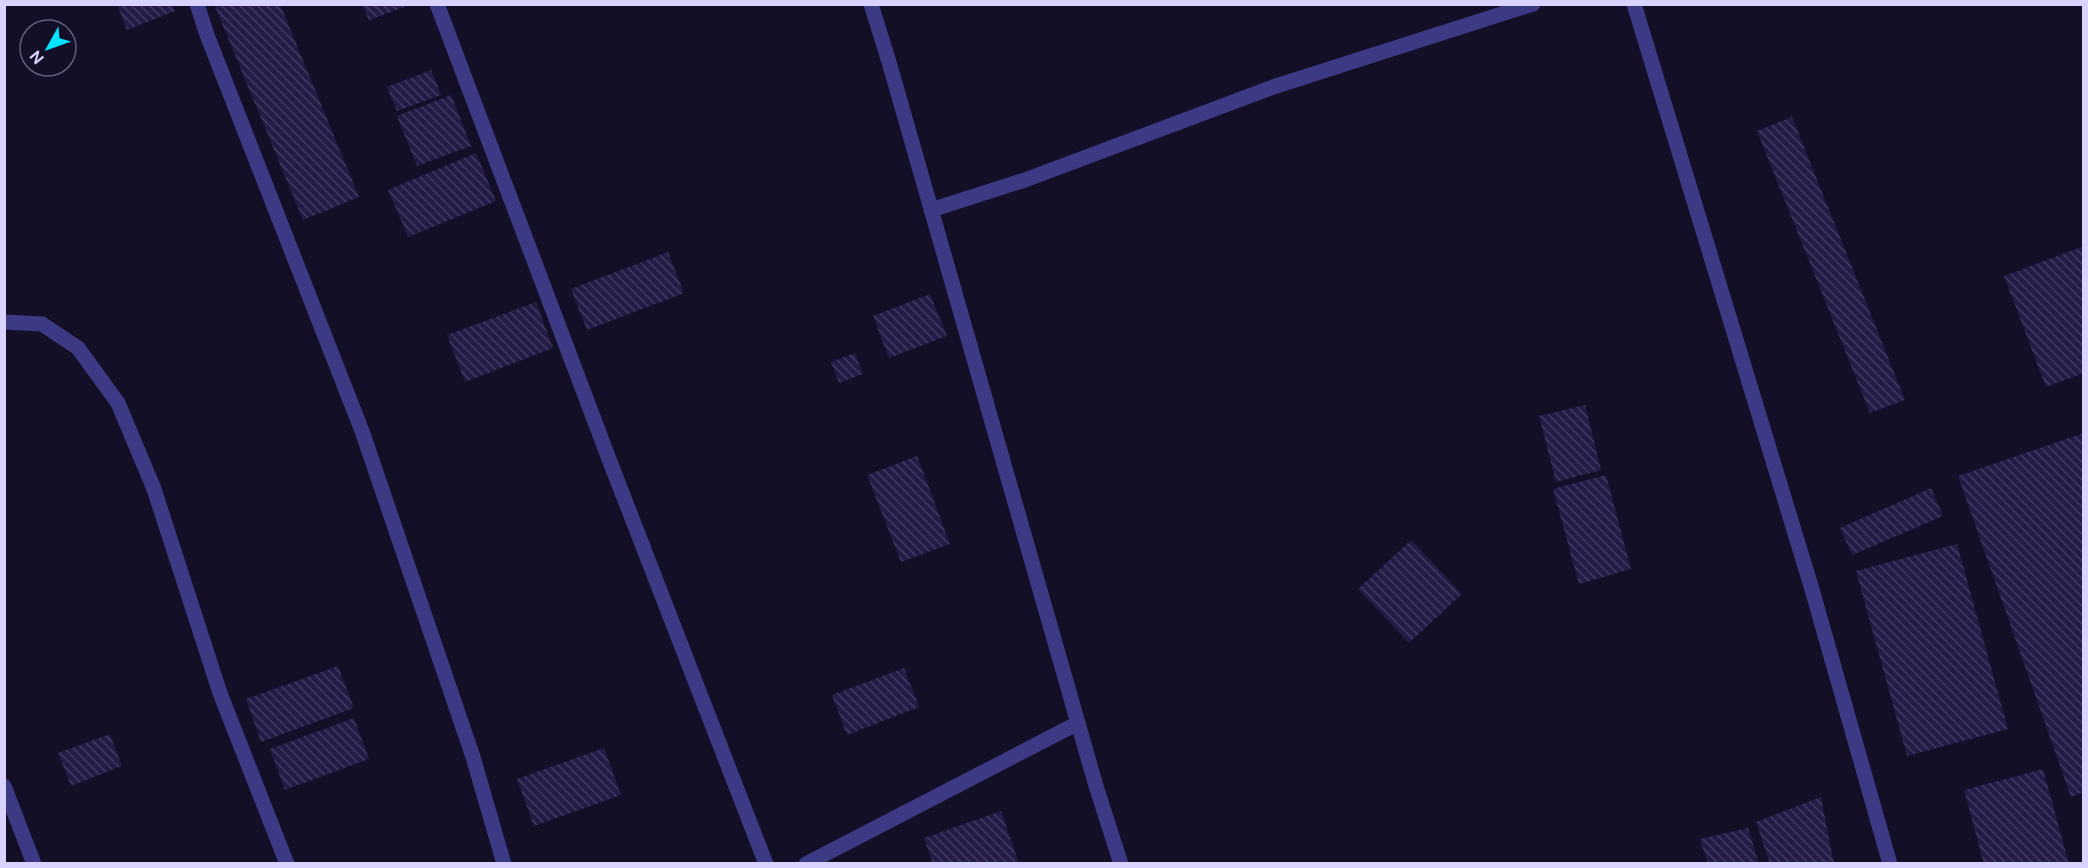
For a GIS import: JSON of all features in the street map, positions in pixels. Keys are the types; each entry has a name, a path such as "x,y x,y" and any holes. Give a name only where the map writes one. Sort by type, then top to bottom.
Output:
{"street":[{"path":"197,4 211,46 362,431 473,757 504,864"},
{"path":"437,4 609,459 766,864"},
{"path":"871,4 1120,864"},
{"path":"931,210 1025,180 1274,87 1533,4"},
{"path":"1634,4 1812,586 1890,864"},
{"path":"4,322 42,324 78,348 118,403 154,489 220,693 286,864"},
{"path":"806,864 1078,723"},
{"path":"4,786 34,864"}],"building":[{"path":"117,4 172,4 175,11 127,30"},
{"path":"214,4 280,4 359,197 303,220"},
{"path":"362,4 410,4 410,5 369,20"},
{"path":"431,70 441,95 397,111 387,87"},
{"path":"451,95 471,146 417,166 397,116"},
{"path":"1792,117 1905,400 1870,413 1757,131"},
{"path":"476,153 496,201 408,237 388,190"},
{"path":"2084,246 2084,373 2046,387 2004,276"},
{"path":"668,252 684,293 587,330 571,289"},
{"path":"930,294 947,336 889,358 873,316"},
{"path":"536,302 553,348 465,382 447,335"},
{"path":"855,353 863,374 839,383 831,362"},
{"path":"1585,405 1601,470 1556,482 1539,416"},
{"path":"2084,433 2084,792 2071,797 1958,476"},
{"path":"917,456 950,544 901,562 867,475"},
{"path":"1606,475 1631,569 1579,584 1553,489"},
{"path":"1931,488 1943,516 1852,555 1840,528"},
{"path":"1411,540 1462,594 1409,643 1358,589"},
{"path":"1957,544 2008,729 1907,756 1856,571"},
{"path":"338,666 354,708 261,742 246,699"},
{"path":"904,668 919,707 847,735 832,695"},
{"path":"354,718 369,759 285,790 270,749"},
{"path":"110,734 122,766 71,786 58,753"},
{"path":"604,748 621,795 534,826 517,779"},
{"path":"2043,769 2069,864 1984,864 1964,790"},
{"path":"1821,797 1834,864 1770,864 1756,822"},
{"path":"1001,811 1019,864 933,864 924,838"},
{"path":"1748,828 1759,864 1708,864 1700,839"}]}
